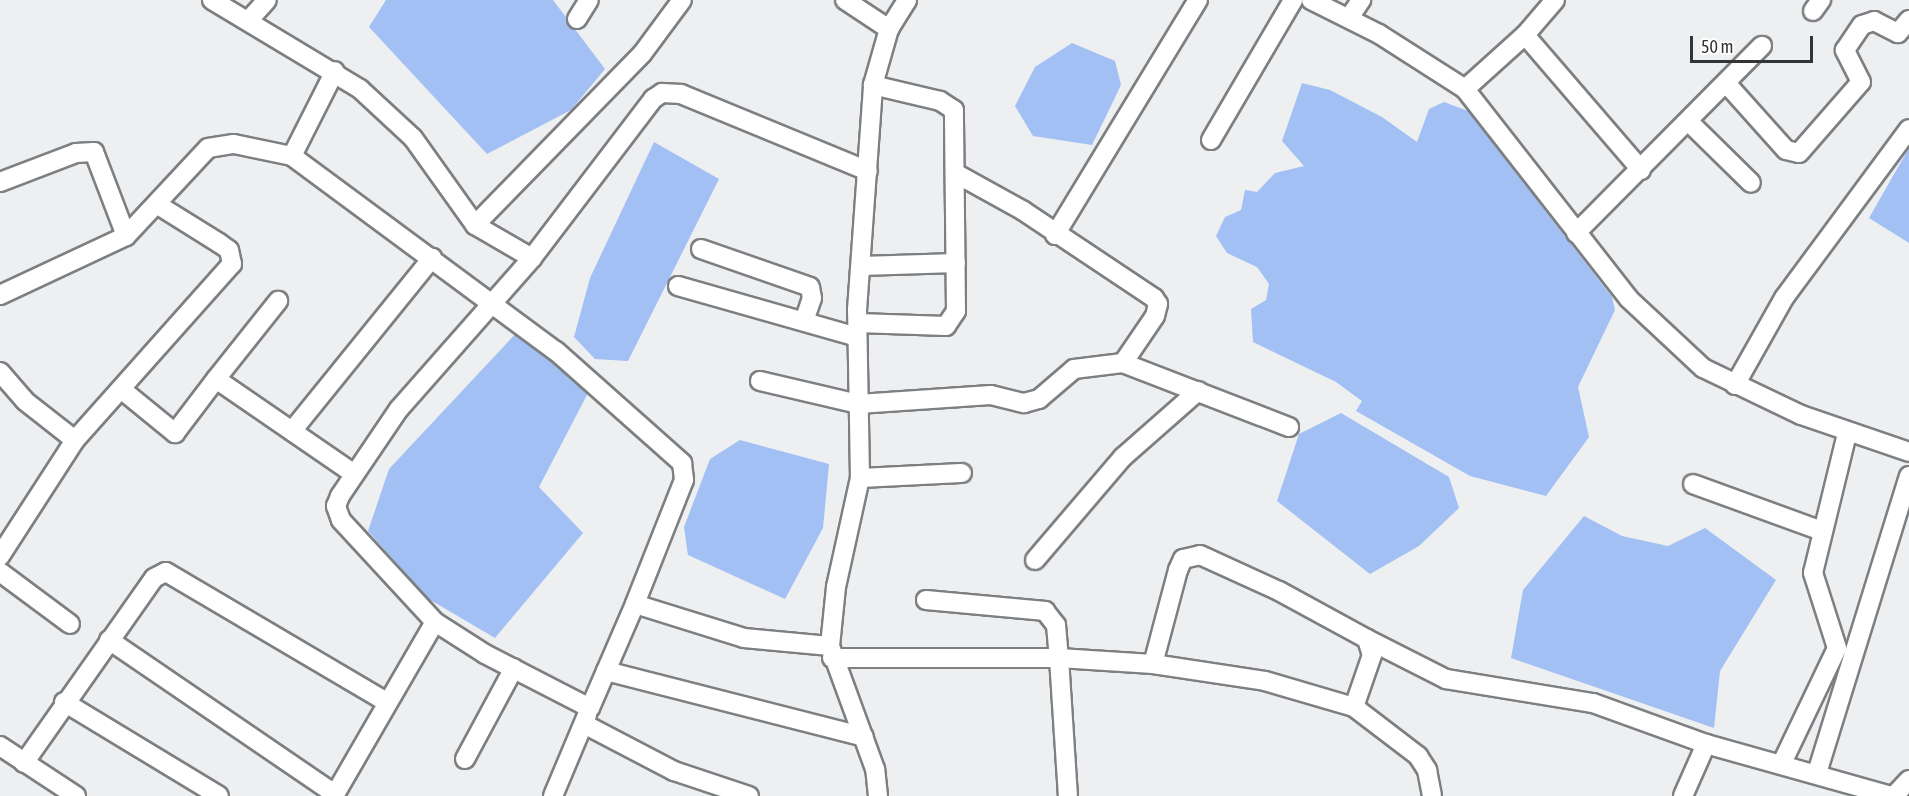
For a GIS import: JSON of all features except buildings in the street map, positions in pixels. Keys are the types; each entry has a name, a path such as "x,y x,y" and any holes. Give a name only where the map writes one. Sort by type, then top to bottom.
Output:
{"street":[{"path":"212,0 335,71 413,138 475,225 532,258"},
{"path":"248,21 267,0"},
{"path":"577,19 589,0"},
{"path":"475,225 642,54 682,0"},
{"path":"845,0 890,29"},
{"path":"878,796 875,769 831,652 836,587 860,478 857,330 873,85 890,29 907,0"},
{"path":"1055,235 1198,0"},
{"path":"1211,140 1293,0"},
{"path":"1311,0 1349,18 1465,88 1576,232 1670,340 1735,385 1847,433 1909,452"},
{"path":"1349,18 1360,0"},
{"path":"1465,88 1525,35 1555,0"},
{"path":"1726,83 1786,150 1799,153 1861,82 1845,50 1862,25 1874,21 1898,33 1909,20"},
{"path":"1525,35 1641,170"},
{"path":"1576,232 1641,170 1762,46"},
{"path":"292,156 335,71"},
{"path":"678,286 804,321 857,330 952,324 956,263 954,110 873,85"},
{"path":"748,796 674,771 514,668 435,622 341,520 336,506 353,473 399,409 532,258 662,93 681,94 868,171"},
{"path":"1688,121 1751,183"},
{"path":"1735,385 1784,298 1909,129"},
{"path":"0,295 126,236 158,205 196,159 219,144 292,156 432,258 490,306 556,351 682,464 684,480 635,604 553,796"},
{"path":"0,182 76,153 94,152 126,236"},
{"path":"955,173 1055,235 1158,304 1155,316 1123,363"},
{"path":"0,556 75,440 232,264 229,250 158,205"},
{"path":"701,249 810,287 812,298 804,321"},
{"path":"292,431 432,258"},
{"path":"862,266 956,263"},
{"path":"121,389 175,433 278,301"},
{"path":"760,381 858,404 991,394 1031,402 1074,369 1123,363 1289,428"},
{"path":"0,372 14,391 75,440"},
{"path":"216,379 353,473"},
{"path":"1035,560 1123,458 1198,391"},
{"path":"1782,763 1837,648 1814,573 1822,531 1847,433"},
{"path":"860,478 962,473"},
{"path":"1817,773 1909,476"},
{"path":"1693,484 1822,531"},
{"path":"1153,664 1178,570 1183,559 1192,555 1236,570 1446,679 1593,703 1706,744 1782,763 1893,796 1909,780"},
{"path":"0,572 70,624"},
{"path":"24,763 64,702 154,578 166,572 387,702"},
{"path":"926,600 1045,611 1056,625 1068,796"},
{"path":"635,604 744,638 831,652 1059,658 1153,664 1265,681 1354,707 1418,756 1427,770 1432,796"},
{"path":"109,640 335,795 435,622"},
{"path":"1354,707 1372,655 1367,639"},
{"path":"465,759 514,668"},
{"path":"606,670 864,737"},
{"path":"64,702 219,796"},
{"path":"1683,796 1706,744"},
{"path":"0,746 76,796"}],"water":[{"path":"386,0 553,0 605,69 571,110 487,154 369,27"},
{"path":"1072,43 1115,61 1121,85 1092,145 1033,136 1015,106 1035,67"},
{"path":"1302,83 1330,90 1382,117 1417,142 1429,109 1444,102 1468,111 1612,297 1615,310 1578,387 1589,437 1546,496 1470,476 1356,411 1362,401 1336,382 1253,342 1251,309 1266,300 1269,284 1257,267 1227,253 1216,236 1225,217 1241,210 1245,190 1257,192 1275,173 1304,166 1282,141"},
{"path":"654,142 719,179 628,361 595,359 574,337 590,278"},
{"path":"1909,148 1909,243 1869,218"},
{"path":"520,329 588,393 539,487 583,533 495,638 427,598 368,531 389,469"},
{"path":"1341,413 1449,477 1459,508 1419,546 1370,574 1277,501 1299,434"},
{"path":"740,440 829,464 823,528 785,599 688,555 684,527 710,459"},
{"path":"1584,516 1622,536 1668,546 1705,528 1776,580 1720,671 1714,728 1511,658 1523,590"}]}
